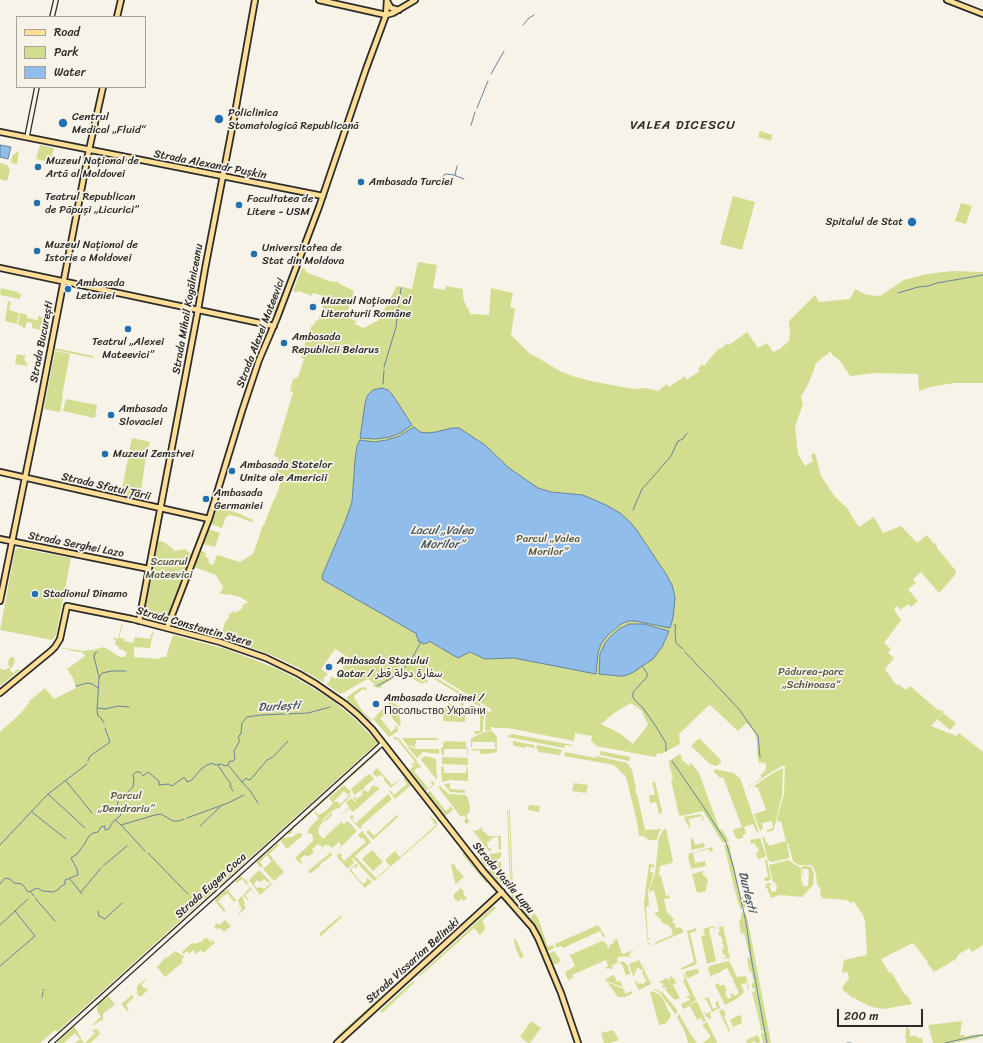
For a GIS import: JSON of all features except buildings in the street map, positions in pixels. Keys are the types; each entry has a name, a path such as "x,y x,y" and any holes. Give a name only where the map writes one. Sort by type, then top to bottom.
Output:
{"main road":[{"path":"117,16 121,0"},
{"name":"Strada Mihail Kogălniceanu","path":"139,621 255,0"},
{"path":"319,0 386,15 399,10 415,0"},
{"path":"387,0 391,8 399,10"},
{"name":"Strada Alexei Mateevici","path":"166,628 208,519 259,360 274,326 323,196 386,15 387,0"},
{"path":"947,0 983,14"},
{"name":"Strada București","path":"0,601 89,150 103,88"},
{"name":"Strada Alexandr Pușkin","path":"0,132 323,196"},
{"path":"0,269 274,326"},
{"name":"Strada Sfatul Țării","path":"0,472 208,519"},
{"name":"Strada Serghei Lazo","path":"0,539 149,569"},
{"name":"Strada Constantin Stere","path":"0,693 55,647 60,639 67,606 139,621 220,642 281,665 316,684 345,704 383,743"},
{"name":"Strada Vasile Lupu","path":"383,743 445,823 529,923 561,993 578,1043"},
{"name":"Strada Vissarion Belinski","path":"337,1043 502,892"}],"street":[{"path":"52,16 56,0"},
{"path":"27,138 37,88"},
{"name":"Strada Eugen Coca","path":"52,1043 383,743"}],"green space":[{"path":"760,131 772,135 771,141 758,137"},
{"path":"40,145 54,148 50,162 36,159"},
{"path":"18,151 17,164 11,163 12,156"},
{"path":"0,163 7,165 10,170 7,181 0,179"},
{"path":"733,196 755,202 742,250 720,244"},
{"path":"961,203 972,206 966,224 955,221"},
{"name":"Parcul „Valea Morilor”","path":"418,262 437,265 433,288 445,290 446,286 463,289 464,301 471,315 489,315 491,288 513,293 510,307 515,309 511,335 530,354 560,371 575,377 633,389 645,388 658,391 667,384 669,387 685,376 686,380 700,371 698,369 702,364 704,366 718,349 722,348 727,343 729,345 747,332 758,348 767,343 773,352 780,349 789,341 789,321 815,295 819,302 850,299 855,289 867,295 880,296 904,280 927,274 952,271 983,272 983,383 954,383 930,387 919,391 918,374 874,373 850,376 841,362 834,357 830,351 815,364 809,382 801,397 803,404 795,428 798,454 805,466 813,461 811,455 815,453 821,476 835,497 848,509 859,527 874,517 883,533 901,526 917,543 927,535 934,544 936,543 937,548 956,571 955,575 939,593 921,572 913,579 916,583 908,589 918,601 911,607 908,604 900,610 898,606 894,608 901,620 884,643 891,649 888,653 894,658 885,669 897,686 898,684 906,690 910,686 938,710 944,711 931,726 956,736 959,733 983,752 983,945 972,952 969,948 959,954 956,959 934,972 913,943 881,959 889,973 891,972 912,1004 884,1009 872,1007 854,997 853,998 844,991 842,987 849,979 848,973 842,973 844,960 867,955 865,921 863,915 854,902 851,903 847,900 822,898 820,893 821,890 817,884 814,868 811,865 799,865 793,861 788,843 789,858 772,862 768,860 762,836 765,838 766,843 768,843 769,846 786,841 781,821 778,822 777,819 784,794 785,766 773,771 752,785 762,777 760,776 766,769 766,764 764,762 762,764 761,762 759,763 756,735 747,723 738,731 709,705 679,734 680,744 661,754 657,753 656,757 596,746 591,741 592,736 575,733 574,741 508,728 491,727 491,730 485,731 486,711 487,710 491,713 491,709 431,672 430,674 468,697 467,699 429,676 426,680 428,681 427,683 424,682 423,684 407,676 403,672 380,688 373,686 375,684 368,679 340,694 326,684 331,679 331,676 335,679 349,658 335,649 321,669 328,674 323,682 297,667 269,654 221,637 225,622 229,618 228,615 243,608 242,606 248,602 240,597 220,593 223,587 216,575 194,567 201,551 206,553 205,557 208,558 209,563 213,565 217,555 240,562 253,554 263,525 278,491 282,477 275,475 279,458 274,456 293,392 290,391 293,379 298,377 304,359 301,358 305,343 311,327 316,320 318,321 325,300 323,296 314,293 312,296 299,291 293,291 302,268 305,269 306,272 329,281 337,281 354,291 346,317 356,321 355,324 363,328 378,321 397,286 412,289","holes":["631,703 641,710 648,725 633,744 619,733 601,724 614,713"]},
{"path":"1,288 18,292 21,294 20,299 0,295"},
{"path":"273,293 280,303 275,316 271,319 274,311 271,310 269,311 268,315 269,320 263,319"},
{"path":"8,301 11,302 9,310 19,313 17,324 5,321"},
{"path":"20,313 27,315 27,318 38,320 38,316 50,319 43,319 42,324 39,327 48,329 46,338 40,338 41,330 32,328 32,323 27,322 25,328 18,325"},
{"path":"55,348 93,356 93,358 55,350"},
{"path":"55,351 70,354 60,412 44,409"},
{"path":"17,354 26,356 24,359 28,366 15,364"},
{"path":"66,399 97,405 95,418 63,411"},
{"path":"132,438 150,442 145,463 140,499 121,494"},
{"path":"217,507 238,513 253,520 252,522 229,515 226,517 222,528 211,524"},
{"path":"208,529 220,533 215,547 203,544"},
{"name":"Scuarul Mateevici","path":"160,541 164,542 175,551 185,549 193,556 167,624 146,618 143,615 156,543"},
{"name":"Stadionul Dinamo","path":"19,548 71,558 56,635 52,640 0,630 15,550"},
{"name":"Parcul „Dendrariu”","path":"122,623 119,638 125,639 124,641 133,643 135,637 150,639 152,632 154,633 150,648 134,647 134,657 158,659 166,657 173,635 229,650 280,670 308,685 333,701 356,720 378,743 374,749 372,748 57,1032 55,1030 40,1043 0,1043 0,733 20,714 29,703 28,702 45,688 54,699 76,688 73,678 67,669 85,656 82,652 61,648 83,651 104,647 120,657 125,657 127,653 122,649 119,649 115,643 116,640 113,639 114,637 118,639"},
{"path":"11,657 15,660 10,670 13,673 18,669 20,670 0,686 0,669 6,670 7,668 10,668 8,664"},
{"path":"364,687 367,690 363,689 355,695 354,698 363,712 372,720 371,721 347,700 347,697"},
{"path":"471,698 479,703 483,708 484,713 483,730 477,734 475,734 474,731 480,731 480,710 477,710 479,706 469,701"},
{"path":"390,701 400,706 398,710 401,724 399,726 388,713 391,710 388,706 383,709 388,715 387,717 385,715 380,718 391,732 396,728 394,726 395,725 398,728 398,731 389,737 373,719"},
{"path":"449,703 466,713 465,722 443,721 443,709"},
{"path":"943,713 956,723 950,730 937,719"},
{"path":"492,731 497,737 497,748 495,748 495,742 472,742 471,747 472,738 484,732"},
{"path":"512,734 573,746 565,745 564,748 508,737"},
{"path":"395,737 400,740 417,761 417,763 413,766 411,765 415,762 397,739 395,740 393,738"},
{"path":"402,738 436,738 439,740 416,740 415,747 407,745"},
{"path":"698,739 700,739 721,760 718,765 716,766 710,764 691,746"},
{"path":"445,741 466,742 468,755 467,749 444,749 444,755 442,755 441,748 443,748 443,743"},
{"path":"513,741 534,745 535,748 515,746 513,745"},
{"path":"537,745 562,750 560,755 538,752 536,748"},
{"path":"407,746 417,749 439,749 439,754 423,752 417,758"},
{"path":"379,749 380,751 313,811 312,810"},
{"path":"473,749 497,749 497,751 494,753 480,754 480,750 472,751"},
{"path":"600,751 630,757 629,761 600,755"},
{"path":"565,752 596,758 597,756 627,763 632,770 636,788 635,792 637,794 645,830 662,829 659,832 657,840 651,841 643,836 639,836 626,777 614,765 564,756"},
{"path":"680,754 682,757 681,759 689,766 691,763 699,773 719,828 723,831 729,841 724,843 722,842 703,811 681,816 679,815 671,780 673,779 668,763"},
{"path":"426,756 436,759 437,780 421,760"},
{"path":"442,757 468,758 468,765 442,764"},
{"path":"418,763 421,767 418,767 414,771 428,788 433,785 430,782 432,781 435,784 426,791 409,770"},
{"path":"444,766 444,773 466,773 468,767 468,781 450,780 442,782 441,767"},
{"path":"377,768 392,785 402,778 391,788 384,780 382,775 377,777 373,774"},
{"path":"783,768 782,795 774,829 767,832 767,830 773,828 772,821 762,823 763,829 760,831 754,814 766,810 758,788 754,786"},
{"path":"715,769 733,773 740,778 759,833 756,831 753,824 744,827 746,834 743,835 743,838 736,838 733,830 742,827 723,777 720,778 714,772"},
{"path":"370,774 374,779 364,787 365,788 354,795 351,789"},
{"path":"405,778 411,785 395,799 389,791 390,790 394,795 407,784 403,779"},
{"path":"652,782 655,782 662,811 662,813 659,814 656,802 650,803 649,796 655,794"},
{"path":"450,783 450,789 465,790 465,793 450,792 444,784"},
{"path":"574,783 588,785 586,793 572,791"},
{"path":"344,785 351,792 348,795 344,791 334,801 340,804 351,794 351,796 341,805 339,809 337,808 331,812 332,815 325,822 324,820 331,813 330,812 323,820 319,827 318,833 323,839 341,822 344,824 348,821 356,832 337,851 341,846 339,842 332,848 326,844 323,847 318,844 312,849 314,852 308,857 305,855 300,859 302,862 301,864 295,858 313,841 312,834 307,833 310,827 319,818 314,812 315,811 319,815 327,810 333,803 329,798"},
{"path":"374,785 379,789 353,812 349,808 343,814 349,807 346,802 352,798 355,802 354,796 357,799 363,794 361,792 365,790 367,792"},
{"path":"440,786 449,794 466,795 470,808 467,818 470,822 466,824 464,821 466,818 464,815 461,817 438,787"},
{"path":"430,791 446,811 450,808 450,806 453,809 452,811 445,816 427,793"},
{"path":"388,794 392,799 361,826 362,827 360,829 350,817 352,815 354,817 352,819 356,823"},
{"path":"529,805 540,806 539,812 528,810"},
{"path":"510,809 513,891 524,902 522,903 518,898 514,901 512,899"},
{"path":"508,810 511,889 510,889"},
{"path":"311,811 312,812 294,827 291,834 283,835"},
{"path":"398,814 398,817 373,840 366,832 369,830 374,836"},
{"path":"699,814 702,815 704,821 701,816 689,819 690,828 684,817"},
{"path":"431,816 437,822 437,826 374,881 353,858 354,863 347,868 337,857 340,853 344,861 366,842 358,835 362,831 371,842 355,856 376,878 390,866 385,860 395,851 400,857 436,825 430,817"},
{"path":"481,828 483,830 482,831 488,836 501,836 501,850 499,850 498,837 493,837 487,842 488,848 491,848 491,851 489,851 473,831"},
{"path":"664,829 666,829 673,861 672,863 660,866 659,876 661,876 666,896 669,895 670,898 664,899 667,912 674,919 672,922 676,928 680,927 684,932 651,946 660,940 673,935 671,928 662,923 654,913 659,911 654,890 649,892 655,874 659,837"},
{"path":"301,833 302,836 288,848 286,848 280,840 284,837 295,836 295,834"},
{"path":"693,837 695,845 704,843 705,847 691,850 691,840"},
{"path":"760,838 766,855 765,857 758,859 756,853 759,852 758,848 755,843 751,844 750,840"},
{"path":"278,843 279,845 269,854 284,872 274,881 263,869 273,860 271,861 267,855 260,862 263,866 261,868 256,862"},
{"path":"729,844 741,897 744,896 746,907 740,909 724,845"},
{"path":"712,847 713,851 710,852 709,849 693,853 695,863 705,861 706,866 691,869 688,857 689,854"},
{"path":"372,850 383,862 373,871 362,859"},
{"path":"331,852 332,855 322,862 320,866 309,873 308,871"},
{"path":"464,852 487,882 487,884 462,854"},
{"path":"501,852 500,858 486,867 480,859 487,855"},
{"path":"766,859 771,879 768,881 765,881 764,878 768,877"},
{"path":"788,860 801,868 801,886 802,878 803,886 808,886 809,872 808,869 803,869 802,875 802,866 811,867 814,873 813,885 802,897 780,895 771,898 767,888 765,888 768,883 771,884 769,886 772,892 776,891 777,885 773,882 769,865"},
{"path":"501,861 502,884 488,870 491,868 496,873 499,870 496,865"},
{"path":"453,863 464,877 456,884 451,865"},
{"path":"356,864 358,866 356,868 354,866 351,870 363,884 368,878 372,882 365,888 349,870"},
{"path":"649,864 655,865 654,867 651,867 650,872 654,873 648,891 649,906 646,907 648,938 650,938 648,943 651,943 648,945 644,903"},
{"path":"259,870 270,881 268,883 264,879 260,882 257,880 254,885 257,888 260,887 264,889 271,883 272,884 260,895 249,880"},
{"path":"703,871 703,875 707,878 708,883 706,891 697,893 692,874"},
{"path":"240,876 248,882 247,884 252,889 245,895 249,900 248,901 243,895 250,888 242,879 237,883 235,882"},
{"path":"461,888 467,899 463,901 461,899 458,902 454,898 454,894"},
{"path":"229,889 230,890 228,891 237,901 236,900 234,902 227,893 223,897 221,895 222,897 217,903 219,902 226,911 224,912 214,900 225,890 226,891"},
{"path":"242,896 246,908 238,915 242,909 237,901"},
{"path":"497,900 498,901 418,974 419,971"},
{"path":"525,904 533,912 528,917 522,909"},
{"path":"494,906 496,908 482,921 485,927 484,931 480,935 474,928 419,977 418,976"},
{"path":"534,913 538,918 548,947 553,945 554,948 547,952 537,927 530,918"},
{"path":"741,913 746,913 750,932 771,1043 763,1043 761,1033 764,1033 764,1031 761,1031 752,992 755,991 755,988 752,989 752,983 754,983 751,971 749,971 747,958 750,958 744,933 741,934 739,921 741,919"},
{"path":"341,916 342,917 322,935 322,937 320,935 320,933"},
{"path":"225,920 231,926 224,932 220,928 217,929 214,927 217,923 219,925"},
{"path":"598,925 605,936 603,937 600,931 563,948 561,946 556,948 555,944"},
{"path":"713,926 715,929 713,927 709,929 716,961 707,964 701,936 705,935 703,929"},
{"path":"723,926 730,958 724,959 726,958 725,954 723,955 722,949 724,948 723,944 721,944 723,943 721,936 719,936 719,928 717,928"},
{"path":"696,928 696,931 690,933 697,963 681,970 681,968 694,962 687,931"},
{"path":"446,929 449,931 437,943 434,940 435,938"},
{"path":"206,937 211,942 212,941 210,939 215,943 203,953 201,950 196,954 193,950 189,954 187,951 183,954 182,952 192,943 196,944 201,942"},
{"path":"515,938 524,957 520,958 515,946"},
{"path":"617,939 622,954 635,950 629,954 630,956 618,957 618,962 612,966 613,969 605,968 608,966 606,960 572,975 573,978 568,980 565,972 575,966 570,955 602,941 606,943 608,948 610,947 609,945 614,943 613,941"},
{"path":"175,951 184,956 181,960 183,962 165,977 157,967 166,957 167,958"},
{"path":"554,951 561,961 557,964 552,964 548,954"},
{"path":"639,960 651,984 639,990 635,982 637,981 638,984 642,984 646,981 642,969 636,969 637,971 634,972 635,975 633,976 629,964"},
{"path":"623,961 628,966 630,974 626,975 622,964 619,963"},
{"path":"728,961 730,962 737,977 746,976 749,989 748,990 747,983 741,984 744,992 738,998 725,1005 715,985 718,983 720,986 724,985 727,990 725,993 728,999 732,997 730,994 732,993 735,996 738,994 738,990 733,981 734,980 729,974 730,973 727,968 712,975 712,977 708,969 709,966"},
{"path":"698,969 699,973 687,978 685,973 686,971"},
{"path":"682,973 685,976 696,1000 687,1006 697,1001 706,1021 702,1023 701,1018 697,1020 690,1006 684,1009 682,1007 681,1004 690,1000 686,997 690,995 683,981 685,979"},
{"path":"614,975 617,982 620,981 623,987 606,981 605,979"},
{"path":"671,976 674,978 676,983 673,985 680,998 675,1000 665,990 667,988 666,987 661,987 663,986 663,983 660,983 660,981 667,978 668,980 670,979"},
{"path":"147,978 141,985 145,989 148,989 142,996 138,996 137,986"},
{"path":"413,981 415,982 382,1013 380,1011"},
{"path":"607,982 624,989 625,994 631,991 633,993 625,997 618,997"},
{"path":"653,989 663,993 677,1010 676,1015 659,992"},
{"path":"650,992 659,994 665,1002 671,1015 666,1022 667,1023 659,1025"},
{"path":"132,995 134,997 126,1005 129,1010 127,1011 121,1004"},
{"path":"108,996 115,1004 103,1014 102,1021 101,1020 92,1025 101,1017 97,1011 97,1005"},
{"path":"708,997 713,1009 717,1008 715,1002 718,1001 720,1008 710,1013 711,1018 709,1019 706,1017 704,1012 706,1014 712,1011 706,999 703,1000"},
{"path":"379,998 380,999 338,1037 337,1036"},
{"path":"723,1009 726,1015 724,1016 730,1031 729,1032 719,1011"},
{"path":"679,1014 697,1043 688,1043 685,1032 677,1017"},
{"path":"739,1015 741,1016 742,1023 733,1027 730,1020"},
{"path":"531,1021 541,1028 530,1043 528,1043 520,1037"},
{"path":"962,1021 960,1035 964,1035 965,1037 983,1034 983,1037 981,1036 978,1038 953,1043 933,1043 928,1025"},
{"path":"707,1022 717,1043 703,1043 710,1037 702,1025"},
{"path":"74,1026 84,1043 75,1043 80,1039 75,1033 64,1043 58,1043 58,1041"},
{"path":"905,1026 910,1030 910,1036 922,1038 923,1043 906,1043"},
{"path":"92,1029 98,1030 100,1034 90,1043 85,1043 95,1033"},
{"path":"613,1030 619,1040 604,1043 601,1033"},
{"path":"757,1035 760,1040 759,1043 754,1041 751,1043 746,1043 747,1040"}],"water":[{"path":"0,145 11,147 8,159 0,157"},
{"path":"382,388 388,390 392,394 412,425 402,432 390,437 376,439 360,438 367,396 373,390"},
{"name":"Lacul „Valea Morilor”","path":"414,427 420,432 427,433 459,428 485,445 509,468 538,488 551,492 583,495 620,513 638,532 672,585 675,598 673,618 670,628 635,621 629,621 621,624 608,635 601,644 598,653 596,674 514,658 485,659 470,652 458,658 429,641 428,643 424,644 418,641 416,636 417,634 323,580 322,576 352,502 355,460 357,446 360,440 374,442 387,440 399,436"},
{"path":"629,624 644,624 669,631 662,647 653,659 632,673 624,676 599,674 600,654 605,643 619,629"}],"waterway":[{"path":"523,25 534,15"},
{"path":"491,74 504,51"},
{"path":"477,108 488,81"},
{"path":"471,125 475,112"},
{"path":"455,175 457,166"},
{"path":"443,177 446,174 464,179"},
{"path":"898,293 918,287 983,275"},
{"path":"384,367 396,327 401,288"},
{"path":"383,384 384,370"},
{"path":"633,510 642,489 671,456 678,441 683,439 687,433"},
{"path":"674,625 676,625 676,643 683,649"},
{"name":"Durlești","path":"377,686 402,670 410,662 421,642"},
{"path":"97,652 95,653 94,657 99,677"},
{"path":"685,652 738,708 758,736 760,757"},
{"name":"Durlești","path":"642,666 647,673 647,677 634,691 633,698 643,708 655,725 666,743 666,751"},
{"path":"104,723 98,716 97,711 99,678 102,673 126,671"},
{"path":"76,686 87,683 98,688"},
{"path":"98,708 105,709 118,706 129,707"},
{"name":"Durlești","path":"0,884 5,878 10,879 14,883 22,884 29,892 37,888 43,891 53,892 65,884 65,880 78,875 77,869 71,858 77,854 89,836 98,832 101,827 105,826 105,830 109,829 112,823 121,815 119,809 117,808 118,801 133,787 133,775 136,772 140,772 143,776 148,772 159,781 159,785 168,784 172,786 183,778 185,778 187,782 192,780 200,770 207,765 213,763 214,765 222,764 224,766 228,765 229,762 235,759 234,751 240,740 238,738 241,733 242,723 247,717 308,713 330,707"},
{"path":"88,761 90,756 110,742 105,728"},
{"path":"242,782 246,778 249,780 251,779 267,760 273,757 288,741"},
{"name":"Durlești","path":"672,761 726,842 746,922 767,1043"},
{"path":"0,845 48,794 87,764"},
{"path":"218,765 231,784 230,786 233,791"},
{"path":"229,766 251,792 258,803"},
{"path":"66,781 92,813"},
{"path":"48,794 85,828"},
{"path":"187,818 228,803 244,795"},
{"path":"200,826 220,807"},
{"path":"32,812 66,839"},
{"path":"115,820 121,825 161,814 173,821 184,819"},
{"path":"121,825 145,851"},
{"path":"103,866 127,846"},
{"path":"148,853 188,894"},
{"path":"81,892 101,868"},
{"path":"70,879 82,894"},
{"name":"Durlești","path":"31,892 34,896"},
{"path":"35,898 55,921"},
{"path":"0,925 28,899"},
{"path":"98,911 99,916 105,919 122,903"},
{"path":"0,966 35,936 15,911"},
{"path":"42,997 43,992"},
{"path":"945,1043 983,1035"}],"place":[{"name":"Policlinica Stomatologică Republicană","path":"219,119"},
{"name":"Centrul Medical „Fluid“","path":"63,123"},
{"name":"Muzeul Național de Artă al Moldovei","path":"38,167"},
{"name":"Ambasada Turciei","path":"361,182"},
{"name":"Teatrul Republican de Păpuși „Licurici”","path":"37,203"},
{"name":"Facultatea de Litere - USM","path":"239,205"},
{"name":"Spitalul de Stat","path":"912,222"},
{"name":"Muzeul Național de Istorie a Moldovei","path":"37,251"},
{"name":"Universitatea de Stat din Moldova","path":"254,254"},
{"name":"Ambasada Letoniei","path":"68,289"},
{"name":"Muzeul Național al Literaturii Române","path":"313,307"},
{"name":"Teatrul „Alexei Mateevici”","path":"128,329"},
{"name":"Ambasada Republicii Belarus","path":"284,343"},
{"name":"Ambasada Slovaciei","path":"111,415"},
{"name":"Muzeul Zemstvei","path":"105,454"},
{"name":"Ambasada Statelor Unite ale Americii","path":"232,471"},
{"name":"Ambasada Germaniei","path":"206,499"},
{"name":"Stadionul Dinamo","path":"35,594"},
{"name":"Ambasada Statului Qatar / سفارة دولة قطر","path":"329,667"},
{"name":"Ambasada Ucrainei / Посольство України","path":"376,704"}],"district":[{"name":"VALEA DICESCU","path":"683,126"}],"park label":[{"name":"Pădurea-parc „Schinoasa“","path":"811,678"}]}
